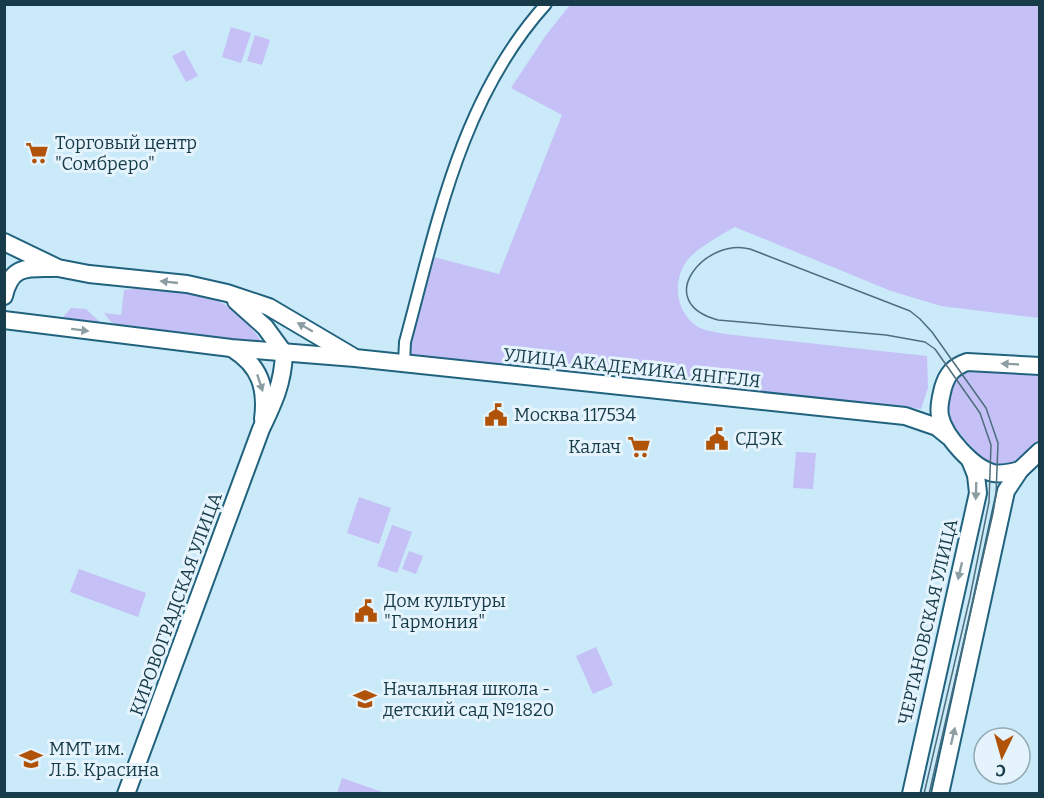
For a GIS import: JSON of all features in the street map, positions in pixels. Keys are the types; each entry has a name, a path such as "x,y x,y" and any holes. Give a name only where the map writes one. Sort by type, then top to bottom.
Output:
{"main road":[{"name":"УЛИЦА АКАДЕМИКА ЯНГЕЛЯ","path":"4,242 58,268 89,274 187,285 227,293 269,307 355,358"},
{"path":"4,296 8,283 18,271 32,268 58,268"},
{"path":"227,293 266,327 284,353"},
{"path":"4,306 8,312 22,322"},
{"name":"УЛИЦА АКАДЕМИКА ЯНГЕЛЯ","path":"4,320 231,348 355,358 905,416"},
{"name":"КИРОВОГРАДСКАЯ УЛИЦА","path":"231,348 245,357 259,375 264,392 261,429"},
{"name":"КИРОВОГРАДСКАЯ УЛИЦА","path":"126,794 261,429 280,386 284,353"},
{"path":"905,416 923,415 930,410 956,366 967,362 1040,366"},
{"name":"ЧЕРТАНОВСКАЯ УЛИЦА","path":"945,382 939,402 939,414 948,436 970,460 990,473 1009,473 1020,470"},
{"path":"905,416 937,427 948,436"},
{"path":"940,794 1006,491 1020,470 1040,451"},
{"name":"ЧЕРТАНОВСКАЯ УЛИЦА","path":"910,794 978,493 976,475 970,460"}],"street":[{"path":"404,363 405,342 457,156 481,104 514,44 546,4"}],"shaded area":[{"path":"570,5 1039,5 1039,318 941,306 891,291 735,227 695,252 682,270 678,297 685,314 691,321 698,327 725,334 927,356 928,388 921,409 413,356 406,351 408,339 434,257 499,274 562,115 511,88 546,35"},
{"path":"231,27 251,33 241,63 222,57"},
{"path":"255,35 270,40 262,65 247,61"},
{"path":"184,50 198,76 186,82 172,56"},
{"path":"141,288 197,294 226,305 252,329 265,347 123,327 111,322 104,313 121,315 124,290"},
{"path":"71,308 86,309 103,325 60,321"},
{"path":"965,369 1039,372 1039,441 1023,458 1012,465 999,467 986,463 954,427 947,404 955,378"},
{"path":"796,452 816,453 813,489 793,488"},
{"path":"359,497 391,508 379,544 347,533"},
{"path":"392,525 412,532 397,573 377,566"},
{"path":"409,551 423,556 416,574 402,569"},
{"path":"79,569 146,593 138,617 70,592"},
{"path":"596,647 613,685 593,694 576,656"},
{"path":"342,778 385,793 337,793"}],"tram line":[{"path":"924,794 970,597 989,502 991,445 980,413 935,349 925,342 886,335 718,320 698,311 688,300 687,286 692,273 702,261 717,252 733,248 750,249 910,311 932,332 986,408 998,443 996,495 929,794"}],"place":[{"name":"Торговый центр \"Сомбреро\"","path":"37,153"},
{"name":"Москва 117534","path":"496,415"},
{"name":"СДЭК","path":"717,439"},
{"name":"Калач","path":"639,447"},
{"name":"Дом культуры \"Гармония\"","path":"366,611"},
{"name":"Начальная школа - детский сад №1820","path":"365,699"},
{"name":"ММТ им. Л.Б. Красина","path":"31,759"}]}
